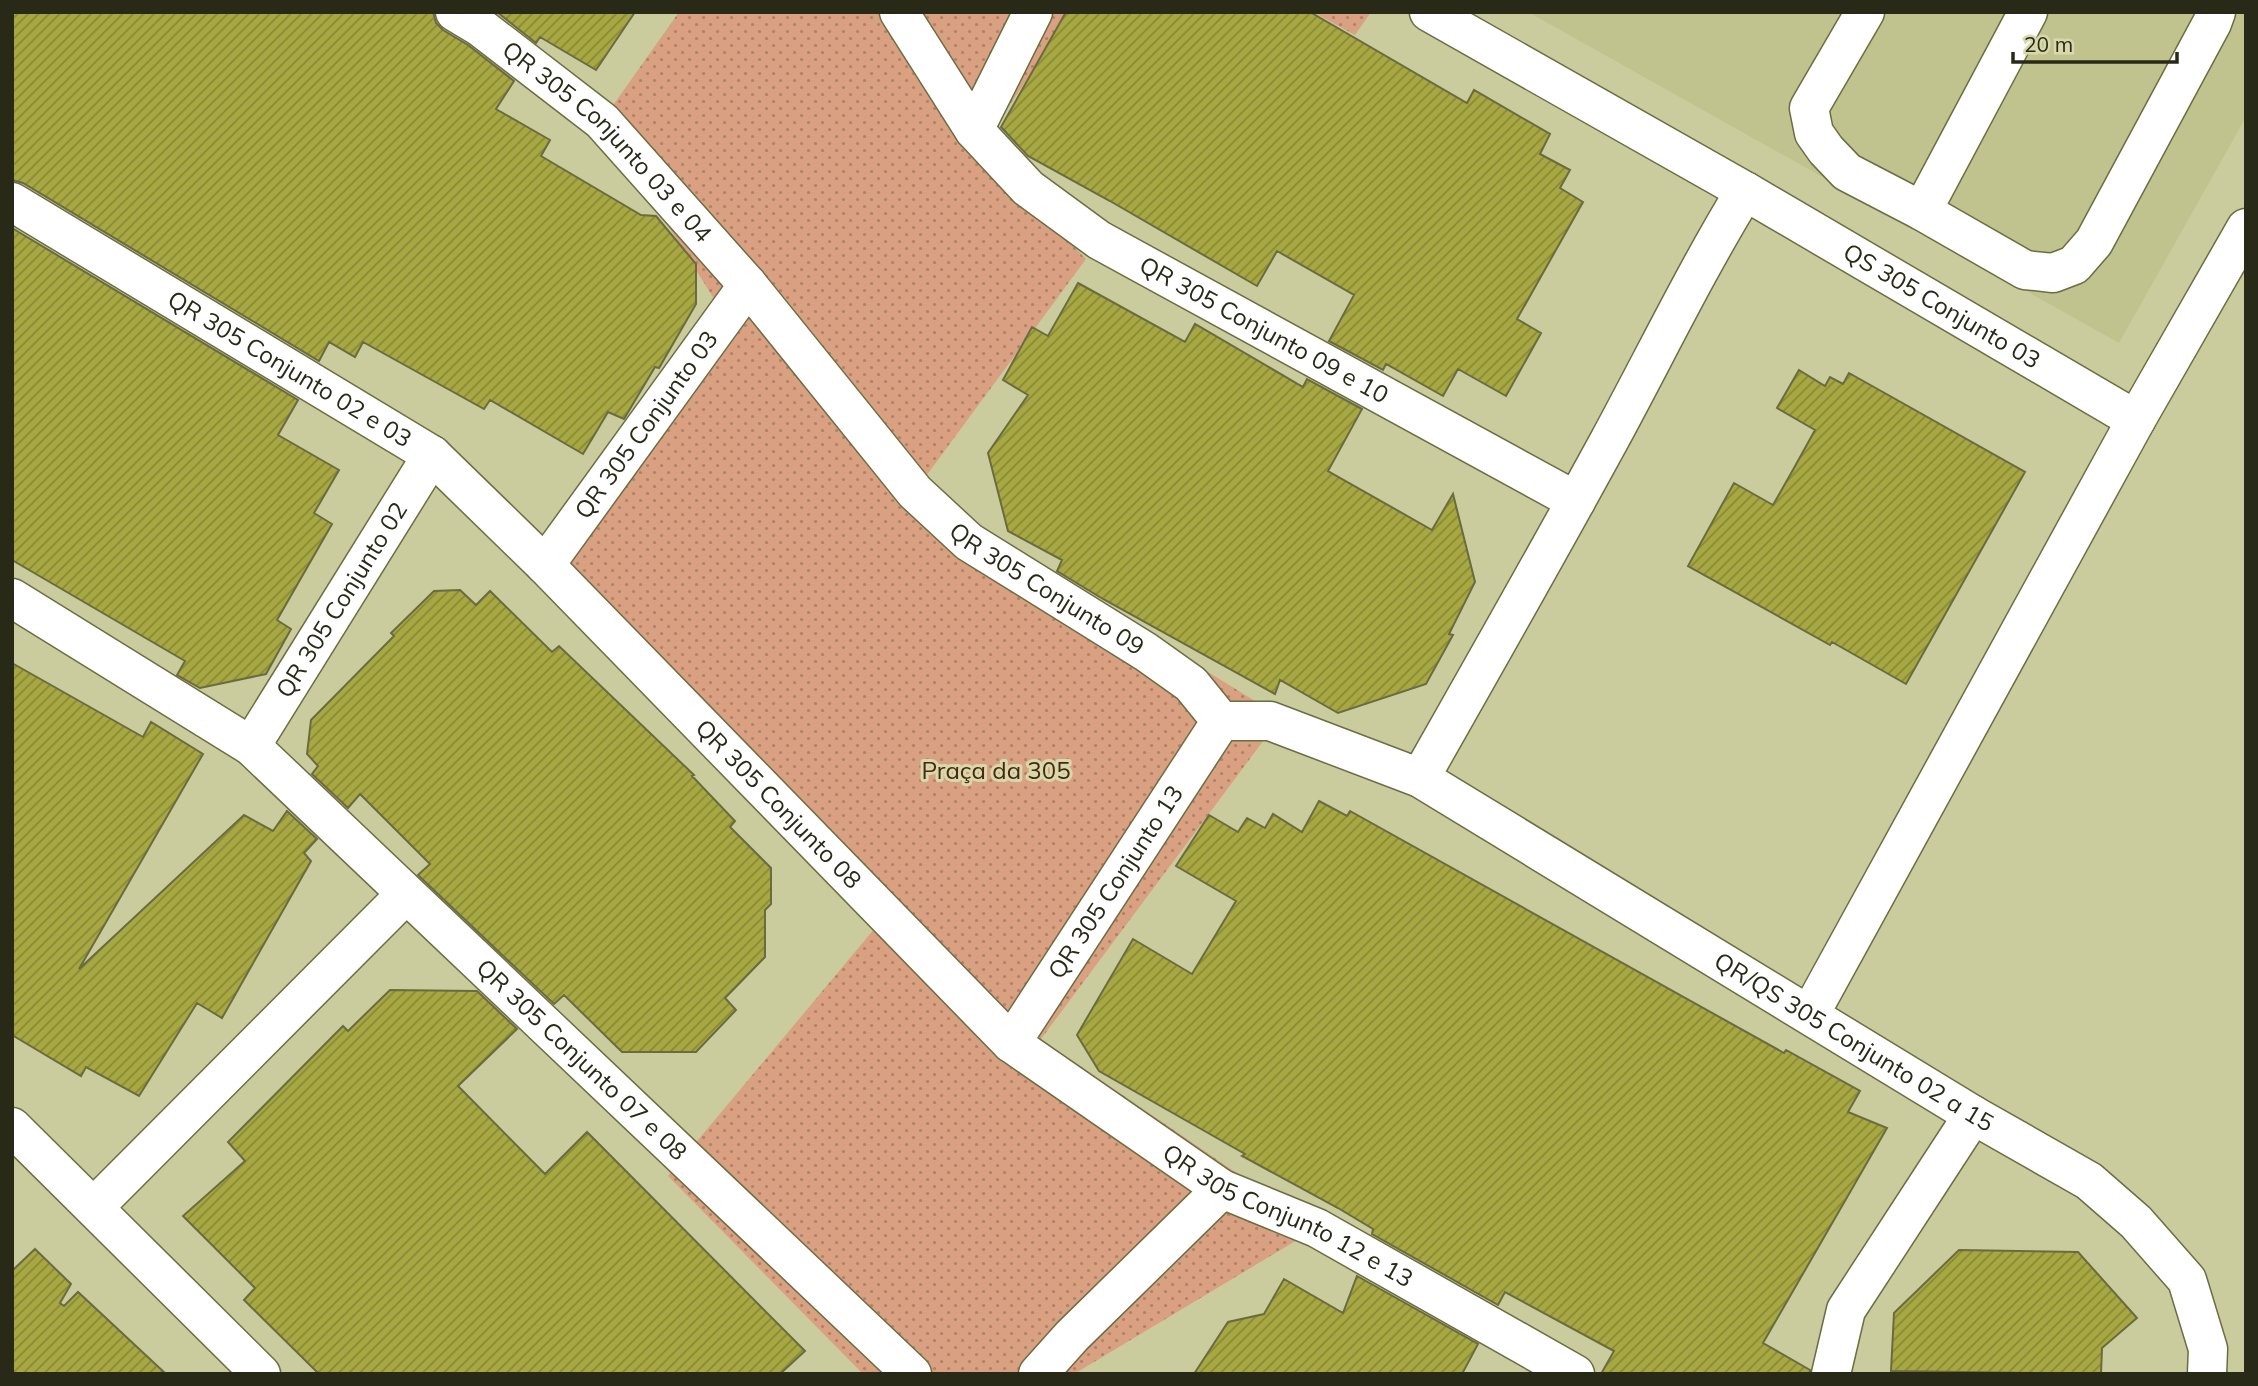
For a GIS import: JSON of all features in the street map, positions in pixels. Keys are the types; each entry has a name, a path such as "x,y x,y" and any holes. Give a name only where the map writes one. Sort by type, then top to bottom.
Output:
{"street":[{"name":"QR 305 Conjunto 03 e 04","path":"455,12 480,27 602,121 748,285"},
{"name":"QR 305 Conjunto 09 e 10","path":"899,12 974,130 1028,188 1099,240 1576,501"},
{"path":"974,130 1033,12"},
{"name":"QS 305 Conjunto 03","path":"1429,12 1745,191 2136,420"},
{"path":"1865,12 1809,108 1814,133 1826,150 1847,172 2025,270 2053,273 2074,265 2094,242 2216,12"},
{"path":"1922,211 2028,12"},
{"path":"1220,721 1270,721 1420,778 1576,501 1678,314 1707,253 1745,191"},
{"name":"QR 305 Conjunto 02 e 03","path":"12,202 432,455 545,565"},
{"path":"1810,1014 2136,420 2246,228"},
{"name":"QR 305 Conjunto 03","path":"545,565 748,285"},
{"name":"QR 305 Conjunto 09","path":"748,285 915,492 960,534 1146,652 1191,684 1220,721"},
{"name":"QR 305 Conjunto 02","path":"251,746 432,455"},
{"name":"QR 305 Conjunto 08","path":"545,565 1011,1043"},
{"name":"QR 305 Conjunto 07 e 08","path":"12,598 251,746 912,1374"},
{"name":"QR 305 Conjunto 13","path":"1011,1043 1220,721"},
{"name":"QR/QS 305 Conjunto 02 a 15","path":"1420,778 1973,1115 2089,1181 2136,1222 2187,1280 2208,1349 2207,1374"},
{"path":"94,1207 406,894"},
{"name":"QR 305 Conjunto 12 e 13","path":"1011,1043 1222,1189 1317,1228 1576,1374"},
{"path":"1831,1374 1846,1310 1973,1115"},
{"path":"12,1127 261,1374"},
{"path":"1038,1374 1072,1336 1222,1189"}],"shaded area":[{"path":"1528,12 2246,12 2246,117 2119,343"}],"green space":[{"name":"Praça da 305","path":"679,12 1072,12 979,151 1086,259 915,491 1281,717 1041,1039 1317,1228 1074,1374 863,1374 668,1176 875,928 528,575 718,305 602,121"},
{"path":"1313,12 1371,12 1355,35"}],"building":[{"path":"12,12 433,12 436,23 443,30 468,45 514,81 496,109 550,140 541,156 641,215 656,216 696,264 696,304 659,368 655,367 624,419 608,412 583,454 490,400 484,409 363,342 355,357 329,342 319,361 23,183 12,180"},
{"path":"497,12 635,12 596,70 540,37 536,43"},
{"path":"1066,12 1310,12 1467,103 1474,90 1550,134 1540,154 1570,170 1560,188 1583,202 1517,319 1541,333 1506,396 1458,369 1443,396 1386,364 1383,370 1329,341 1354,295 1277,251 1257,286 1028,156 1001,127"},
{"path":"12,228 298,400 278,435 339,470 314,513 332,524 277,620 291,629 266,674 200,688 177,675 185,661 12,560"},
{"path":"1078,283 1185,342 1195,324 1303,387 1307,379 1362,409 1328,471 1432,530 1453,494 1475,582 1449,634 1453,635 1426,684 1338,713 1280,680 1275,694 1057,571 1062,560 1008,531 988,453 1028,395 1003,380 1032,327 1048,336"},
{"path":"1799,370 1825,386 1830,377 1843,384 1849,373 2025,472 1906,684 1688,566 1734,483 1773,505 1794,468 1815,430 1777,408"},
{"path":"460,590 476,605 490,591 552,652 559,646 694,775 692,776 735,821 730,827 771,868 771,904 765,910 765,957 725,998 736,1010 696,1052 622,1052 564,995 554,1004 418,875 430,864 360,794 348,808 312,774 318,766 307,754 311,720 394,636 391,633 434,591"},
{"path":"12,663 143,737 151,722 203,754 79,969 244,815 273,831 287,811 317,839 304,853 311,861 222,1018 197,1003 139,1096 86,1067 81,1076 12,1035"},
{"path":"1319,801 1347,816 1350,811 1784,1053 1786,1050 1860,1091 1848,1112 1887,1128 1763,1343 1810,1370 1810,1374 1601,1374 1614,1351 1505,1292 1498,1305 1372,1234 1373,1229 1338,1208 1242,1156 1245,1154 1099,1071 1077,1035 1133,939 1192,974 1236,901 1176,866 1209,815 1238,832 1247,818 1265,828 1273,814 1302,832"},
{"path":"390,990 477,991 517,1029 458,1086 545,1174 587,1132 805,1351 780,1374 319,1374 244,1300 255,1288 183,1216 245,1161 228,1142 343,1026 348,1031"},
{"path":"35,1249 71,1284 60,1303 64,1306 78,1292 166,1374 12,1374 12,1271"},
{"path":"1959,1250 2078,1252 2137,1318 2102,1348 2101,1374 1891,1371 1894,1313"},
{"path":"1357,1276 1478,1344 1462,1374 1194,1374 1228,1322 1264,1314 1284,1279 1343,1313"}]}
